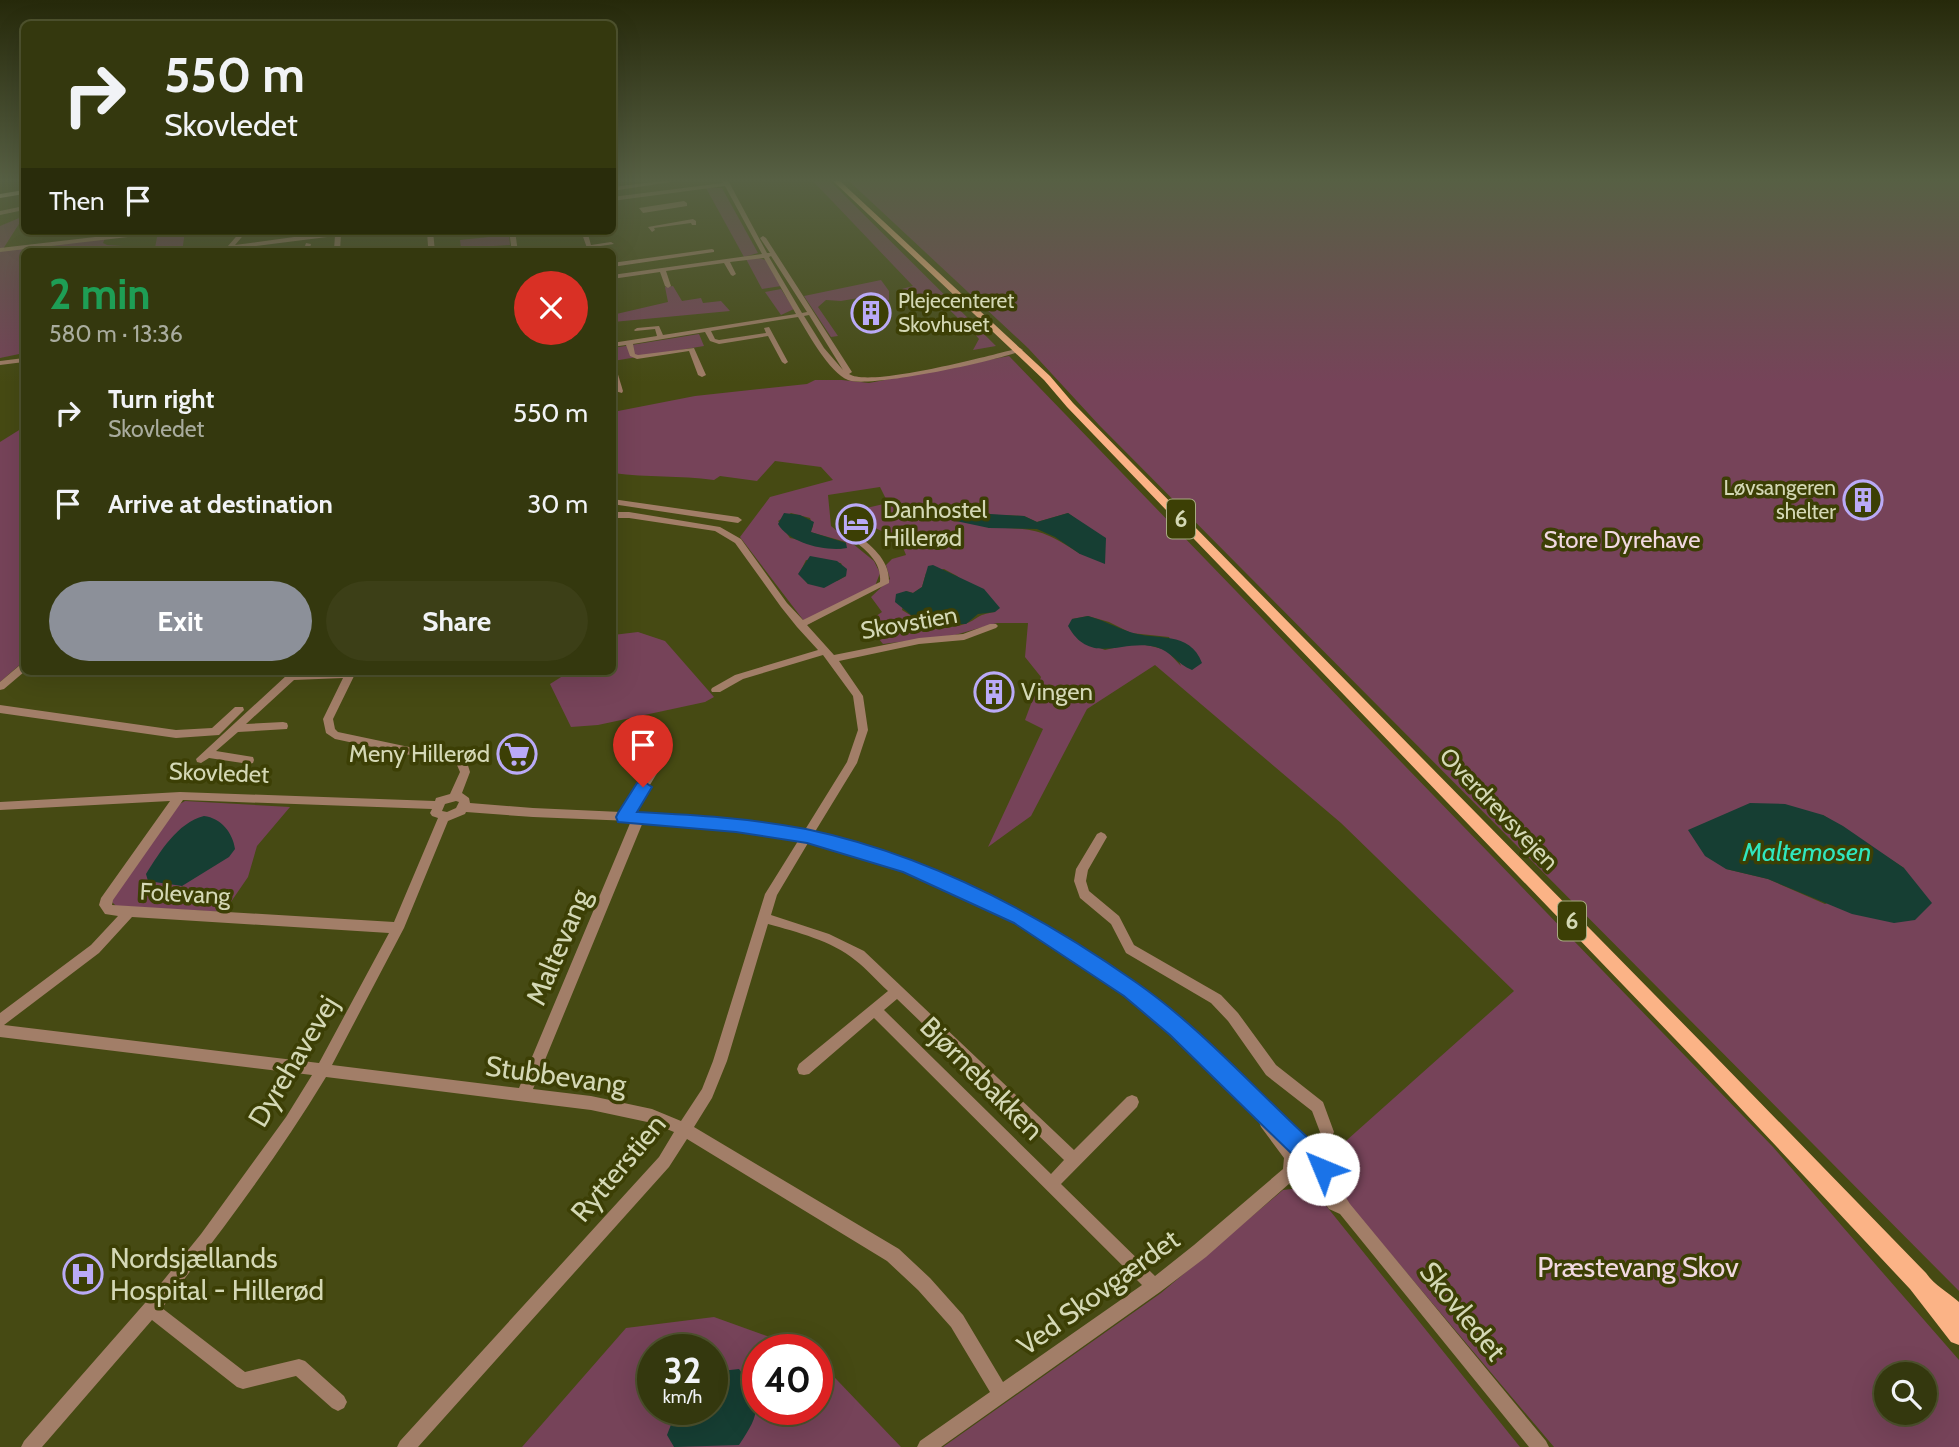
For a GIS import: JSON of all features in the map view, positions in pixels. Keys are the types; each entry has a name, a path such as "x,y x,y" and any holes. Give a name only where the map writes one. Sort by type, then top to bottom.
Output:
{"main road":[{"name":"Overdrevsvejen","path":"907,249 1070,405 1918,1281 1959,1317"},
{"name":"Overdrevsvejen","path":"1918,1281 1959,1334"}],"street":[{"path":"765,249 833,365 851,379 877,380 1014,349"},
{"path":"616,265 712,251"},
{"path":"616,276 769,255"},
{"path":"726,261 733,274"},
{"path":"638,262 642,273"},
{"path":"662,270 668,286"},
{"path":"616,345 805,314"},
{"path":"637,330 657,327 660,338"},
{"path":"707,330 712,340 719,342 768,331 785,362"},
{"path":"629,343 632,355 636,357 692,349 702,374"},
{"path":"0,363 21,360"},
{"path":"616,381 619,391"},
{"path":"616,502 737,520"},
{"name":"Rytterstien","path":"406,1447 664,1162 686,1130 720,1061 771,894 852,763 863,730 858,696 828,655 800,625 738,541 717,529 616,515"},
{"path":"692,524 701,515"},
{"path":"800,625 884,583 885,574 874,552 851,534"},
{"name":"Skovstien","path":"716,690 739,677 828,655 919,640 964,637 993,626"},
{"path":"0,687 21,670"},
{"path":"249,760 204,756 290,677 320,675"},
{"path":"350,675 328,719 330,730 335,735 462,762 465,772 455,795"},
{"path":"0,709 176,734 215,732 239,710"},
{"path":"234,728 283,726"},
{"path":"624,817 657,765"},
{"path":"464,807 464,799 455,795 445,798 441,811 456,814 464,807 736,825 807,836 908,866 1020,918 1131,990 1177,1028 1255,1104 1300,1157 1322,1163 1319,1177 1302,1180 1300,1157"},
{"name":"Skovledet","path":"0,806 180,796 441,811"},
{"name":"Folevang","path":"180,796 107,898 105,905 109,909 398,928"},
{"name":"Dyrehavevej","path":"30,1447 151,1310 256,1170 322,1071 398,928 441,811"},
{"name":"Maltevang","path":"523,1096 639,817"},
{"path":"1101,836 1082,869 1080,881 1084,894 1115,920 1130,949 1216,999 1233,1017 1271,1070 1318,1107 1327,1132 1300,1157"},
{"path":"0,1021 95,949 129,912"},
{"name":"Bjørnebakken","path":"763,918 807,929 835,940 859,955 1074,1160"},
{"path":"804,1069 897,991"},
{"name":"Bjørnebakken","path":"875,1010 1154,1286"},
{"name":"Stubbevang","path":"0,1031 625,1109 652,1115 686,1130 893,1255 957,1321 1001,1394"},
{"path":"1051,1184 1132,1102"},
{"name":"Ved Skovgærdet","path":"926,1447 1200,1251 1300,1157"},
{"name":"Skovledet","path":"1319,1177 1334,1204 1345,1209 1540,1447"},
{"path":"151,1310 243,1381 299,1367 338,1402"}],"green space":[{"path":"0,249 21,249 21,354 0,358"},
{"path":"739,249 756,249 758,253 744,257"},
{"path":"877,249 898,249 996,346 973,350 979,339 963,320 933,294 909,297 902,289 913,286"},
{"name":"Store Dyrehave","path":"921,249 1959,249 1959,1291 1099,425 1028,348","holes":["1823,815 1904,868 1825,904 1768,879 1726,869"]},
{"path":"746,259 766,260 781,286 762,289"},
{"path":"881,280 889,291 889,300 879,302 870,296 841,301 826,300 818,307 838,336 831,337 804,296"},
{"path":"673,286 682,301 701,298 703,303 721,301 730,311 616,322 616,314 668,302 665,287"},
{"path":"781,289 794,309 781,315 765,292"},
{"path":"699,334 704,346 616,361 616,348"},
{"name":"Præstevang Skov","path":"1009,356 1773,1147 1959,1360 1959,1447 1554,1447 1346,1201 1332,1176 1329,1156 1514,991 1341,823 1155,665 1087,709 1031,816 988,847 1043,729 1025,720 1041,677 1025,657 1028,623 997,623 955,635 883,644 866,623 882,612 871,597 890,579 886,565 892,559 906,555 900,540 869,525 862,509 888,503 880,487 828,495 831,526 874,561 880,573 875,586 807,625 740,537 770,497 833,480 821,467 775,461 757,481 720,476 714,480 616,473 616,411 695,396 807,384 815,380 869,383","holes":["791,513 810,518 813,526 810,532 846,542 841,549 790,538 778,521","1068,513 1096,534 1080,554 1056,539 1037,532 989,528 974,514 1024,516 1037,522","806,560 841,563 846,576 837,581 808,584 799,574","944,569 957,576 995,612 956,627 939,627 902,610 906,591 913,593 922,587 926,573","1088,616 1109,622 1131,633 1169,637 1181,666 1166,650 1151,646 1134,643 1105,650 1079,640 1072,619"]},
{"path":"21,429 21,664 0,682 0,442"},
{"path":"638,632 665,641 714,697 705,702 598,725 571,727 550,684 564,675 616,675 616,635"},
{"path":"185,801 290,807 257,846 248,877 224,912 116,906 112,902 113,896 178,805"},
{"path":"1299,1188 1315,1192 1520,1447 943,1447 1161,1293 1283,1190"},
{"path":"714,1317 761,1334 742,1334 742,1425 833,1425 833,1376 901,1447 522,1447 626,1328"}],"water":[{"path":"942,511 1024,516 1037,522 1068,513 1106,538 1105,564 1080,554 1055,537 1037,529 989,528 937,517"},
{"path":"784,513 800,515 814,522 811,532 846,543 847,548 829,549 809,545 790,536 778,524"},
{"path":"810,556 837,561 847,569 846,576 824,588 808,584 798,574"},
{"path":"933,565 984,589 1000,608 995,612 978,614 966,624 922,624 895,602 896,594 906,591 913,593 922,587 928,566"},
{"path":"1088,616 1140,635 1181,641 1197,653 1202,663 1192,670 1166,651 1144,645 1108,649 1087,645 1077,638 1068,626 1072,619"},
{"name":"Maltemosen","path":"1750,803 1785,804 1823,815 1904,868 1932,903 1915,920 1894,923 1852,914 1768,879 1726,869 1705,856 1688,830"},
{"path":"204,816 221,823 229,832 235,849 229,857 182,886 148,881 146,874 170,839 186,825"},
{"path":"739,1369 742,1373 742,1425 751,1425 739,1445 674,1447 667,1435 671,1425 728,1425 728,1370"}],"place":[{"name":"Plejecenteret Skovhuset","path":"871,313"},
{"name":"Løvsangeren shelter","path":"1863,500"},
{"name":"Danhostel Hillerød","path":"856,524"},
{"name":"Vingen","path":"994,692"},
{"name":"Meny Hillerød","path":"517,754"},
{"name":"Nordsjællands Hospital - Hillerød","path":"83,1274"}],"route":[{"path":"643,787 624,817 736,825 807,836 908,866 969,891 1020,918 1131,990 1177,1028 1302,1149 1316,1154 1323,1169"}]}
